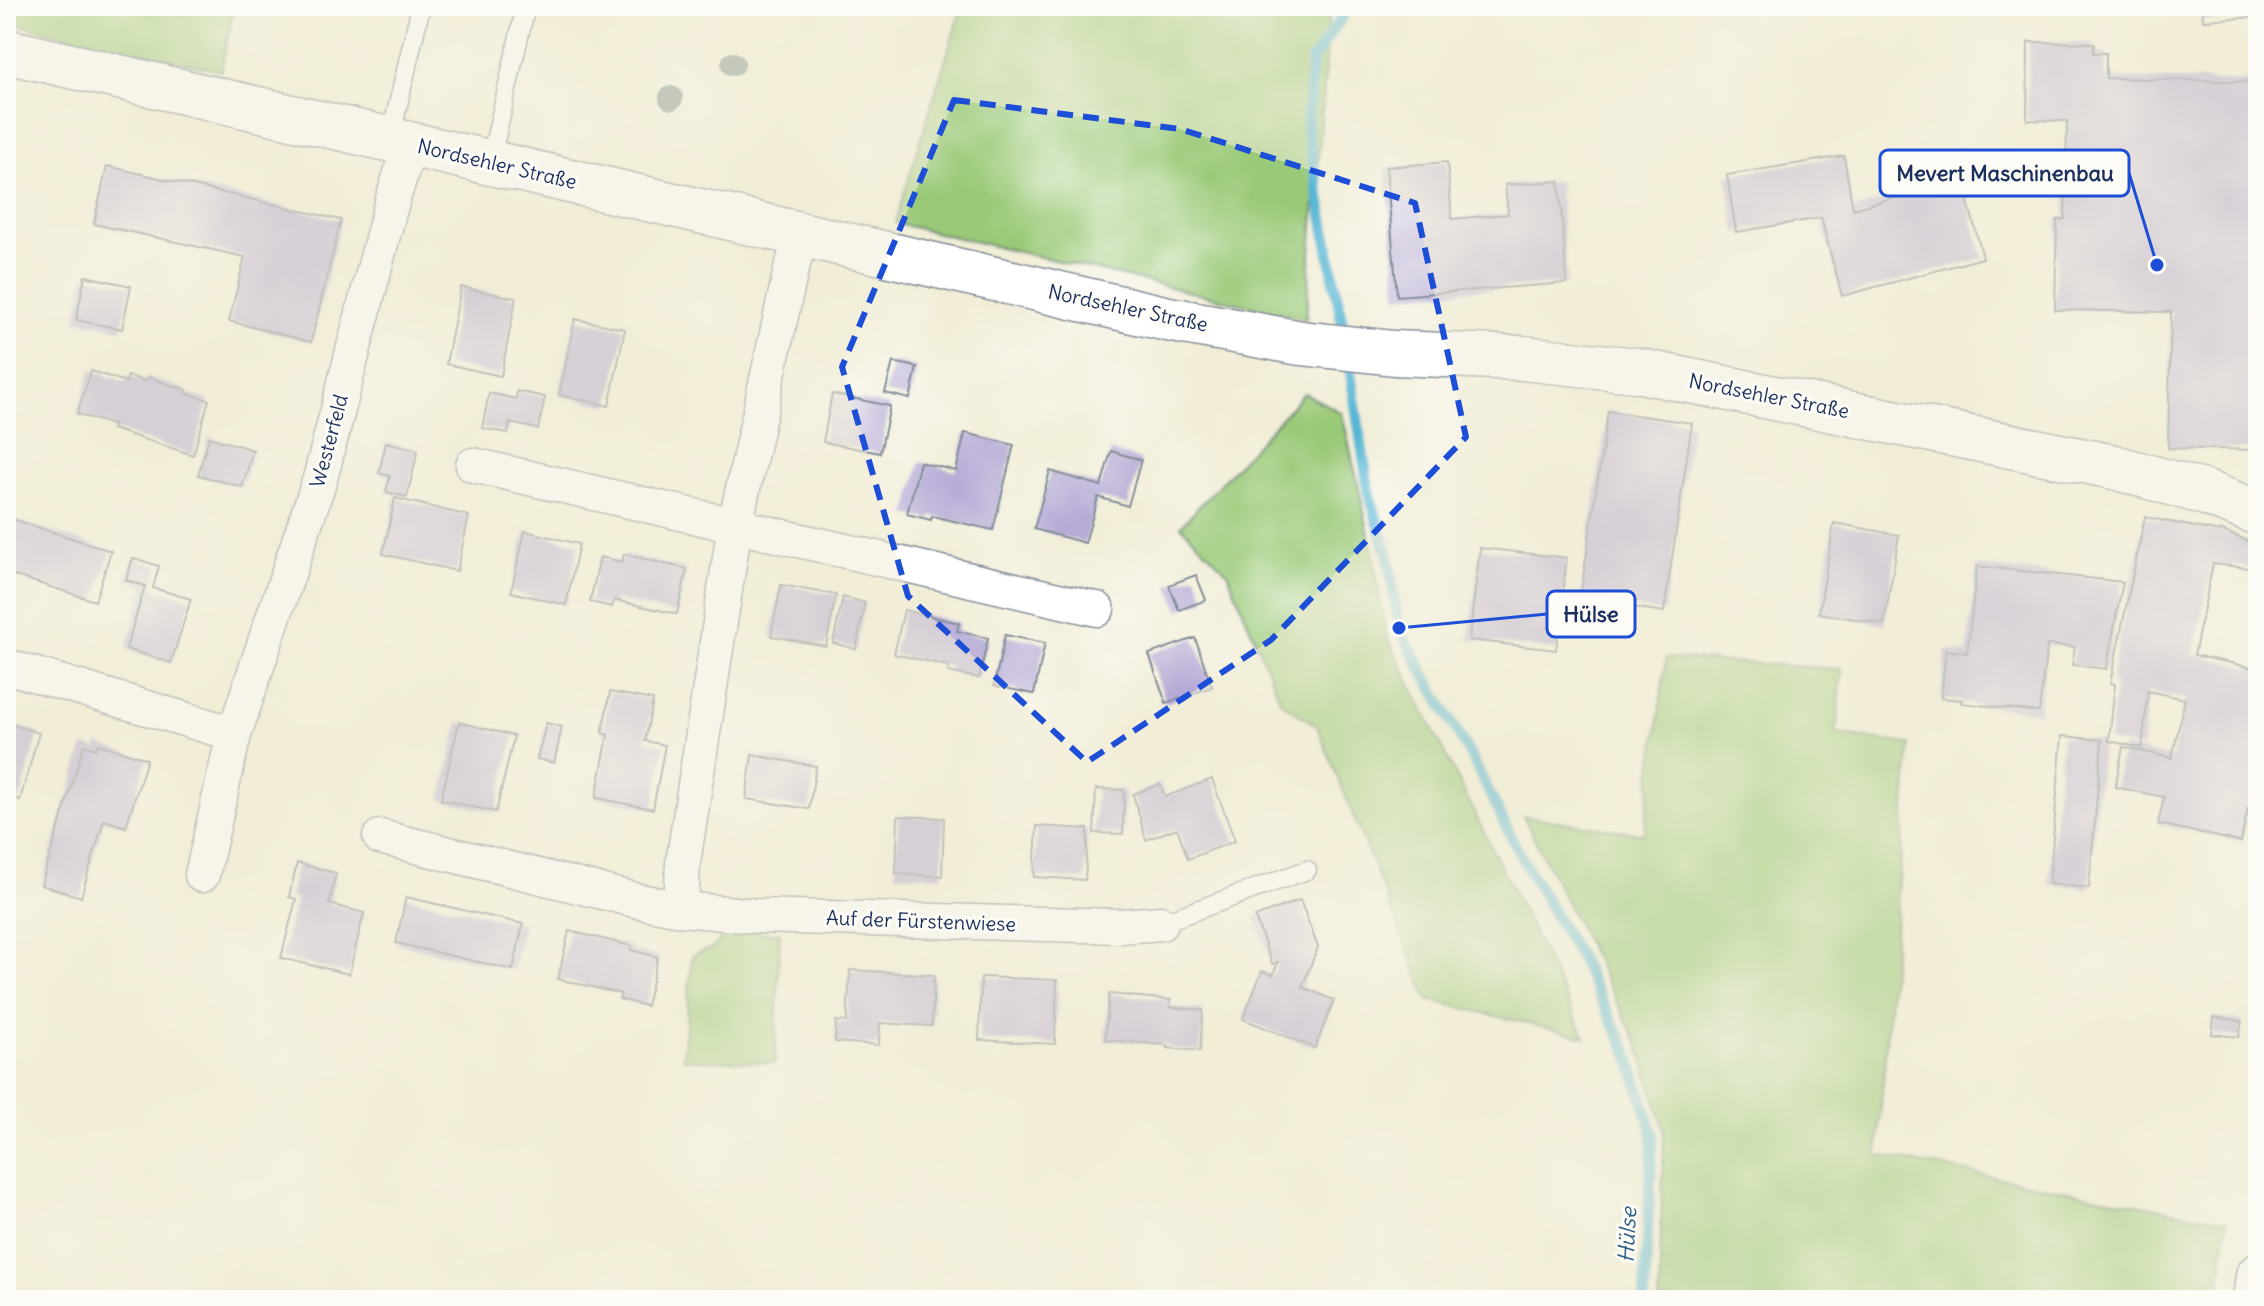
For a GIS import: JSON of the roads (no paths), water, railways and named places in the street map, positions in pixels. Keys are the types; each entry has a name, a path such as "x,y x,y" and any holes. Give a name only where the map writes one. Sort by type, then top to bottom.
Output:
{"street":[{"name":"Nordsehler Straße","path":"6,51 1168,319 1301,343 1394,353 1522,358 1636,370 2114,467 2206,493 2258,513"},
{"name":"Westerfeld","path":"202,875 234,734 320,479 389,212 400,142"},
{"path":"681,909 683,863 735,525 791,270 802,234"},
{"path":"473,465 1097,609"},
{"path":"6,666 234,734"},
{"name":"Auf der Fürstenwiese","path":"380,837 681,909 757,916 1120,926 1161,923"},
{"path":"2255,1300 2258,1276"}],"lane":[{"path":"400,142 421,6"},
{"path":"490,163 526,6"},
{"path":"1161,923 1307,870"}],"waterway":[{"name":"Hülse","path":"1345,339 1307,129 1312,60 1350,6"},
{"name":"Hülse","path":"1348,356 1369,493 1388,555 1399,628 1628,1052 1653,1134 1644,1300"}],"place":[{"name":"Mevert Maschinenbau","path":"2157,265"},
{"name":"Hülse","path":"1399,628"}]}
